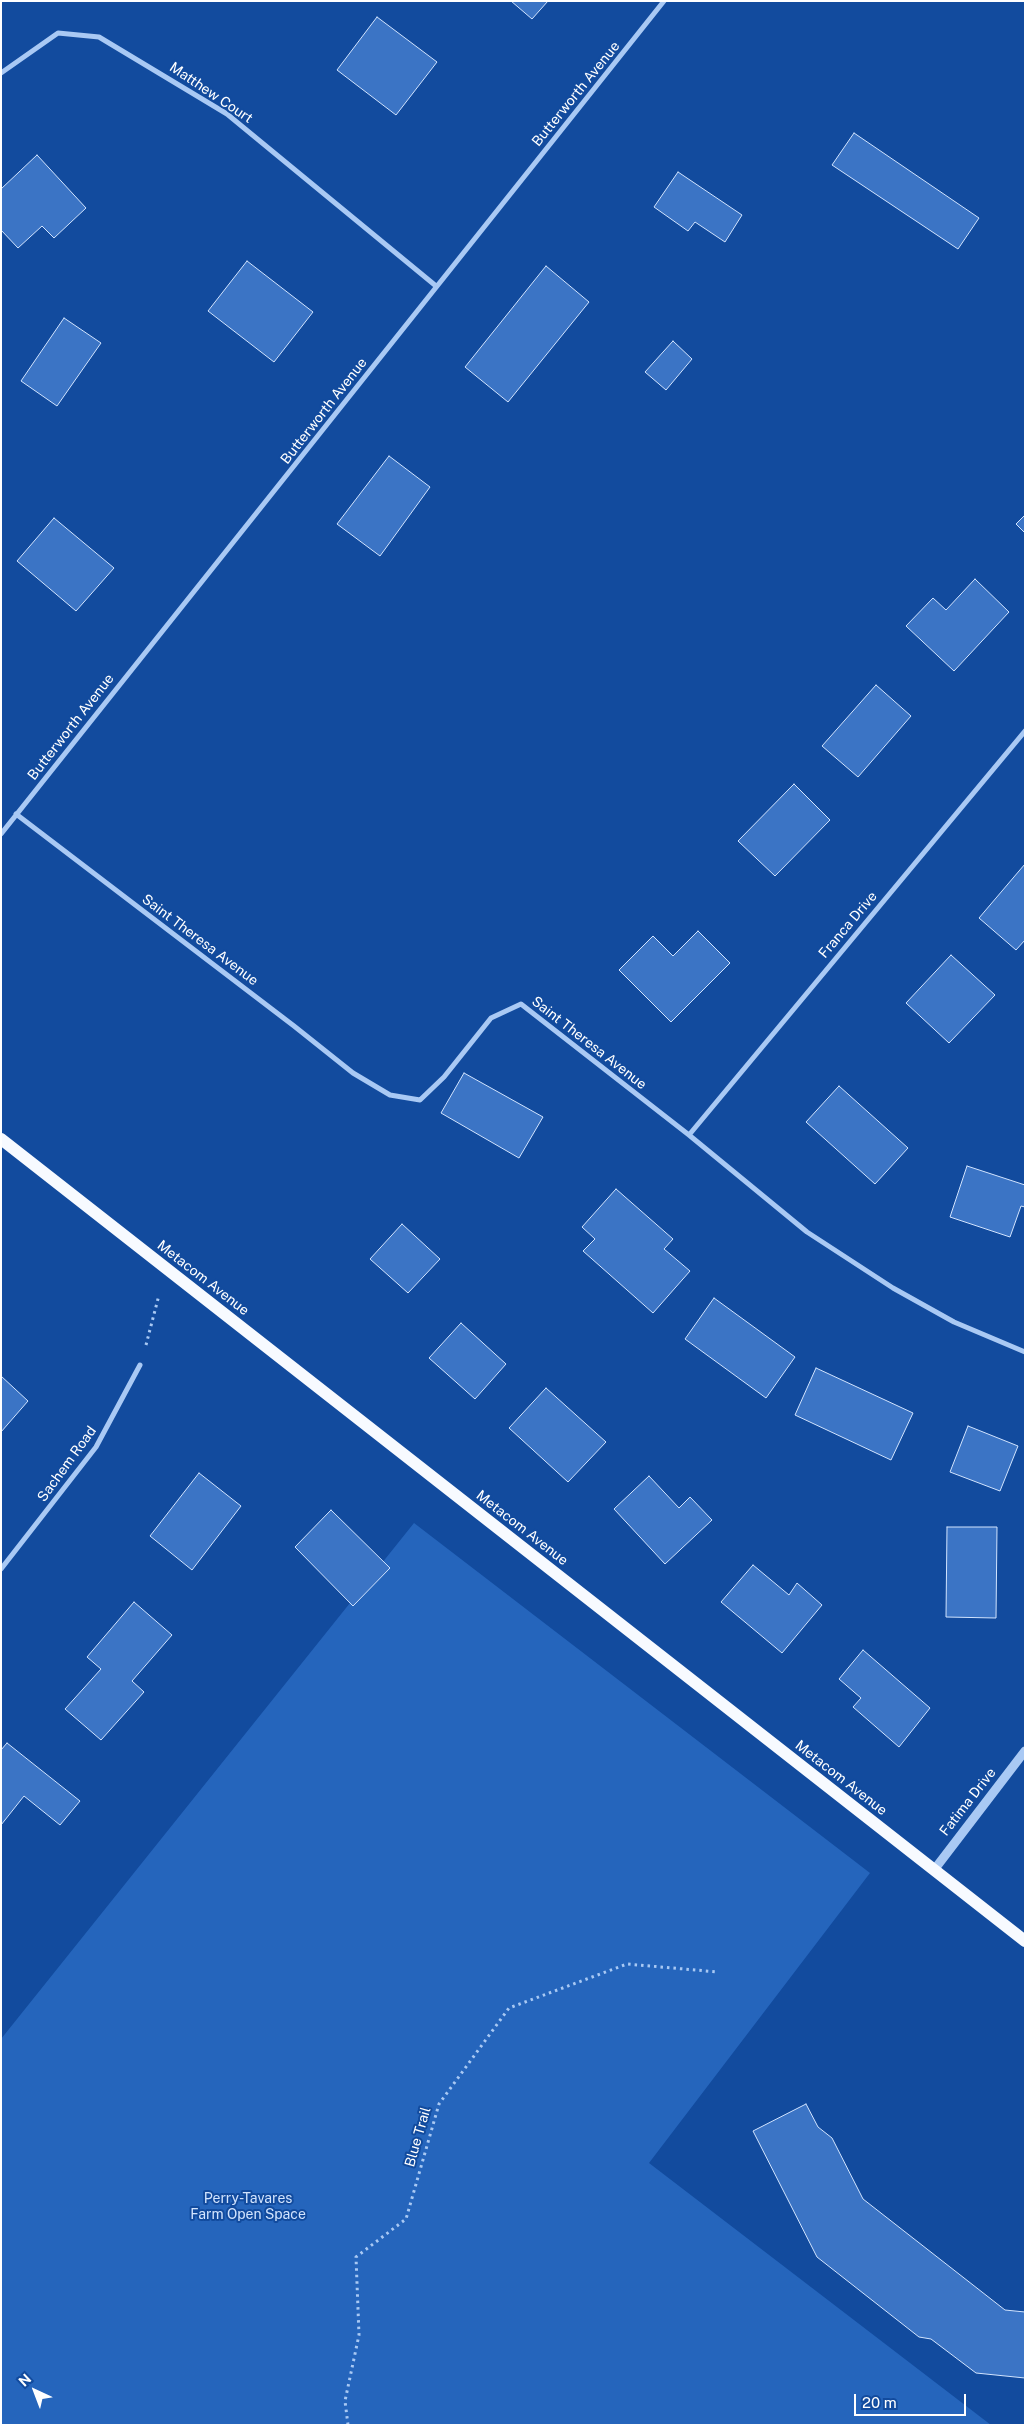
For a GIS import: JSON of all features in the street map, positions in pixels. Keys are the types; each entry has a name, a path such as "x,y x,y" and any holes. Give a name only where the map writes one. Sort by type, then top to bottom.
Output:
{"main road":[{"name":"Metacom Avenue","path":"1,1139 1025,1940"}],"street":[{"name":"Butterworth Avenue","path":"1,834 664,1"},
{"name":"Matthew Court","path":"1,73 58,33 99,37 227,114 436,286"},
{"name":"Franca Drive","path":"689,1135 1025,730"},
{"name":"Saint Theresa Avenue","path":"16,814 353,1073 390,1095 420,1100 444,1077 491,1018 521,1004 689,1135 806,1232 893,1288 954,1322 1025,1352"},
{"name":"Sachem Road","path":"1,1569 96,1447 140,1365"},
{"name":"Fatima Drive","path":"934,1870 1025,1751"}],"path":[{"path":"140,1365 167,1268"},
{"name":"Blue Trail","path":"348,2425 345,2401 359,2334 356,2257 406,2219 439,2104 509,2008 627,1964 718,1972"}],"green space":[{"name":"Perry-Tavares Farm Open Space","path":"414,1523 870,1873 649,2163 991,2425 1,2425 1,2039"}],"building":[{"path":"511,1 548,1 532,19"},
{"path":"377,17 437,62 396,115 337,70"},
{"path":"854,133 979,218 958,249 832,165"},
{"path":"37,155 86,208 54,238 42,226 18,248 1,230 1,189"},
{"path":"678,172 742,215 725,242 695,222 688,231 654,207"},
{"path":"247,261 313,312 274,362 208,311"},
{"path":"546,266 589,302 508,402 465,367"},
{"path":"64,318 101,343 57,406 21,381"},
{"path":"673,341 692,359 666,390 645,372"},
{"path":"389,456 430,487 380,556 337,524"},
{"path":"1025,515 1025,533 1016,524"},
{"path":"54,518 114,568 76,611 17,561"},
{"path":"975,579 1009,612 954,671 906,626 933,598 946,610"},
{"path":"876,685 911,716 858,777 822,746"},
{"path":"794,784 830,820 775,876 738,841"},
{"path":"1025,864 1025,940 1016,950 979,918"},
{"path":"698,931 730,963 671,1022 619,970 653,936 673,956"},
{"path":"951,955 995,995 949,1043 906,1003"},
{"path":"464,1073 543,1117 519,1158 441,1113"},
{"path":"839,1086 908,1148 875,1184 806,1122"},
{"path":"967,1166 1025,1185 1025,1207 1021,1206 1010,1237 950,1217"},
{"path":"616,1189 673,1239 664,1249 690,1271 653,1313 583,1251 595,1239 582,1227"},
{"path":"402,1224 440,1259 408,1293 370,1259"},
{"path":"714,1298 795,1357 766,1398 685,1339"},
{"path":"461,1323 506,1364 475,1399 429,1358"},
{"path":"816,1368 913,1413 891,1460 795,1415"},
{"path":"1,1376 28,1401 1,1432"},
{"path":"546,1388 606,1442 568,1482 509,1428"},
{"path":"968,1426 1018,1446 1000,1491 950,1472"},
{"path":"199,1473 241,1506 192,1570 150,1536"},
{"path":"649,1476 679,1508 690,1497 712,1520 665,1564 614,1509"},
{"path":"331,1510 390,1568 353,1606 295,1547"},
{"path":"947,1527 997,1527 996,1618 946,1617"},
{"path":"753,1565 789,1595 797,1583 822,1605 782,1653 721,1602"},
{"path":"134,1602 172,1635 132,1681 144,1692 101,1740 65,1709 101,1669 87,1657"},
{"path":"863,1650 930,1708 899,1747 853,1707 861,1698 839,1679"},
{"path":"7,1743 80,1801 60,1825 24,1796 1,1825 1,1750"},
{"path":"806,2104 818,2127 832,2138 863,2199 1005,2310 1025,2312 1025,2378 976,2373 931,2339 919,2337 817,2257 753,2131"}]}
